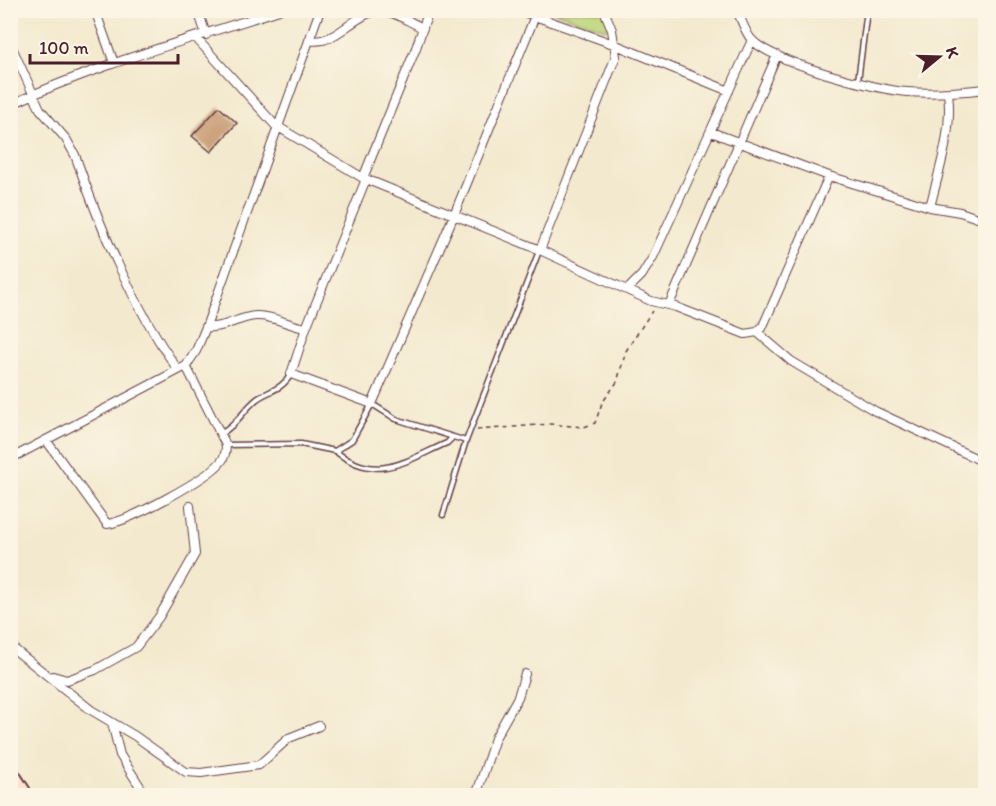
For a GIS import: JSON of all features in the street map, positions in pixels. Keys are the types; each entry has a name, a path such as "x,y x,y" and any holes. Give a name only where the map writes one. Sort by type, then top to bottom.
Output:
{"street":[{"path":"95,10 114,63"},
{"path":"198,10 206,35"},
{"path":"10,105 114,63 279,10"},
{"path":"10,459 186,366 196,351 206,327 320,10"},
{"path":"429,10 306,328 291,374 372,404 454,215 534,16"},
{"path":"518,10 616,45 729,91"},
{"path":"540,250 616,56 616,45 604,10"},
{"path":"737,10 752,40 777,55 857,82 905,92 948,93 986,89"},
{"path":"309,40 322,39 373,11 387,11 423,28"},
{"path":"196,38 278,127 364,178 540,250 627,290 745,334 757,332 763,326 829,176"},
{"path":"627,290 642,275 653,257 752,40"},
{"path":"10,43 40,110 71,147 118,269 148,324 178,370"},
{"path":"669,305 777,55"},
{"path":"930,207 947,136 950,110 948,93"},
{"path":"711,132 829,176 930,207 960,212 986,221"},
{"path":"206,327 219,327 243,319 264,316 306,328"},
{"path":"757,332 791,361 875,411 986,463"},
{"path":"46,440 102,520 110,524 205,475 222,460 226,446 222,433 186,366"},
{"path":"47,674 67,680 94,670 136,647 159,617 195,554 190,506"},
{"path":"10,645 91,710 186,772 201,773 259,765 289,738 319,726"},
{"path":"476,795 495,738 518,697 525,674"},
{"path":"112,723 120,755 146,795"},
{"path":"10,768 28,795"}],"lane":[{"path":"857,82 867,10"},
{"path":"443,515 470,429 540,250"},
{"path":"222,433 239,421 257,399 280,388 291,374"},
{"path":"335,451 352,440 372,404 396,419 466,441"},
{"path":"226,446 301,444 335,451 348,462 364,467 386,469 447,443 453,437"}],"path":[{"path":"470,429 549,424 591,425 599,417 605,398 616,386 626,351 657,302"}],"green space":[{"path":"551,11 607,11 613,23 605,29"}],"building":[{"path":"219,107 237,123 211,152 192,136"}]}
